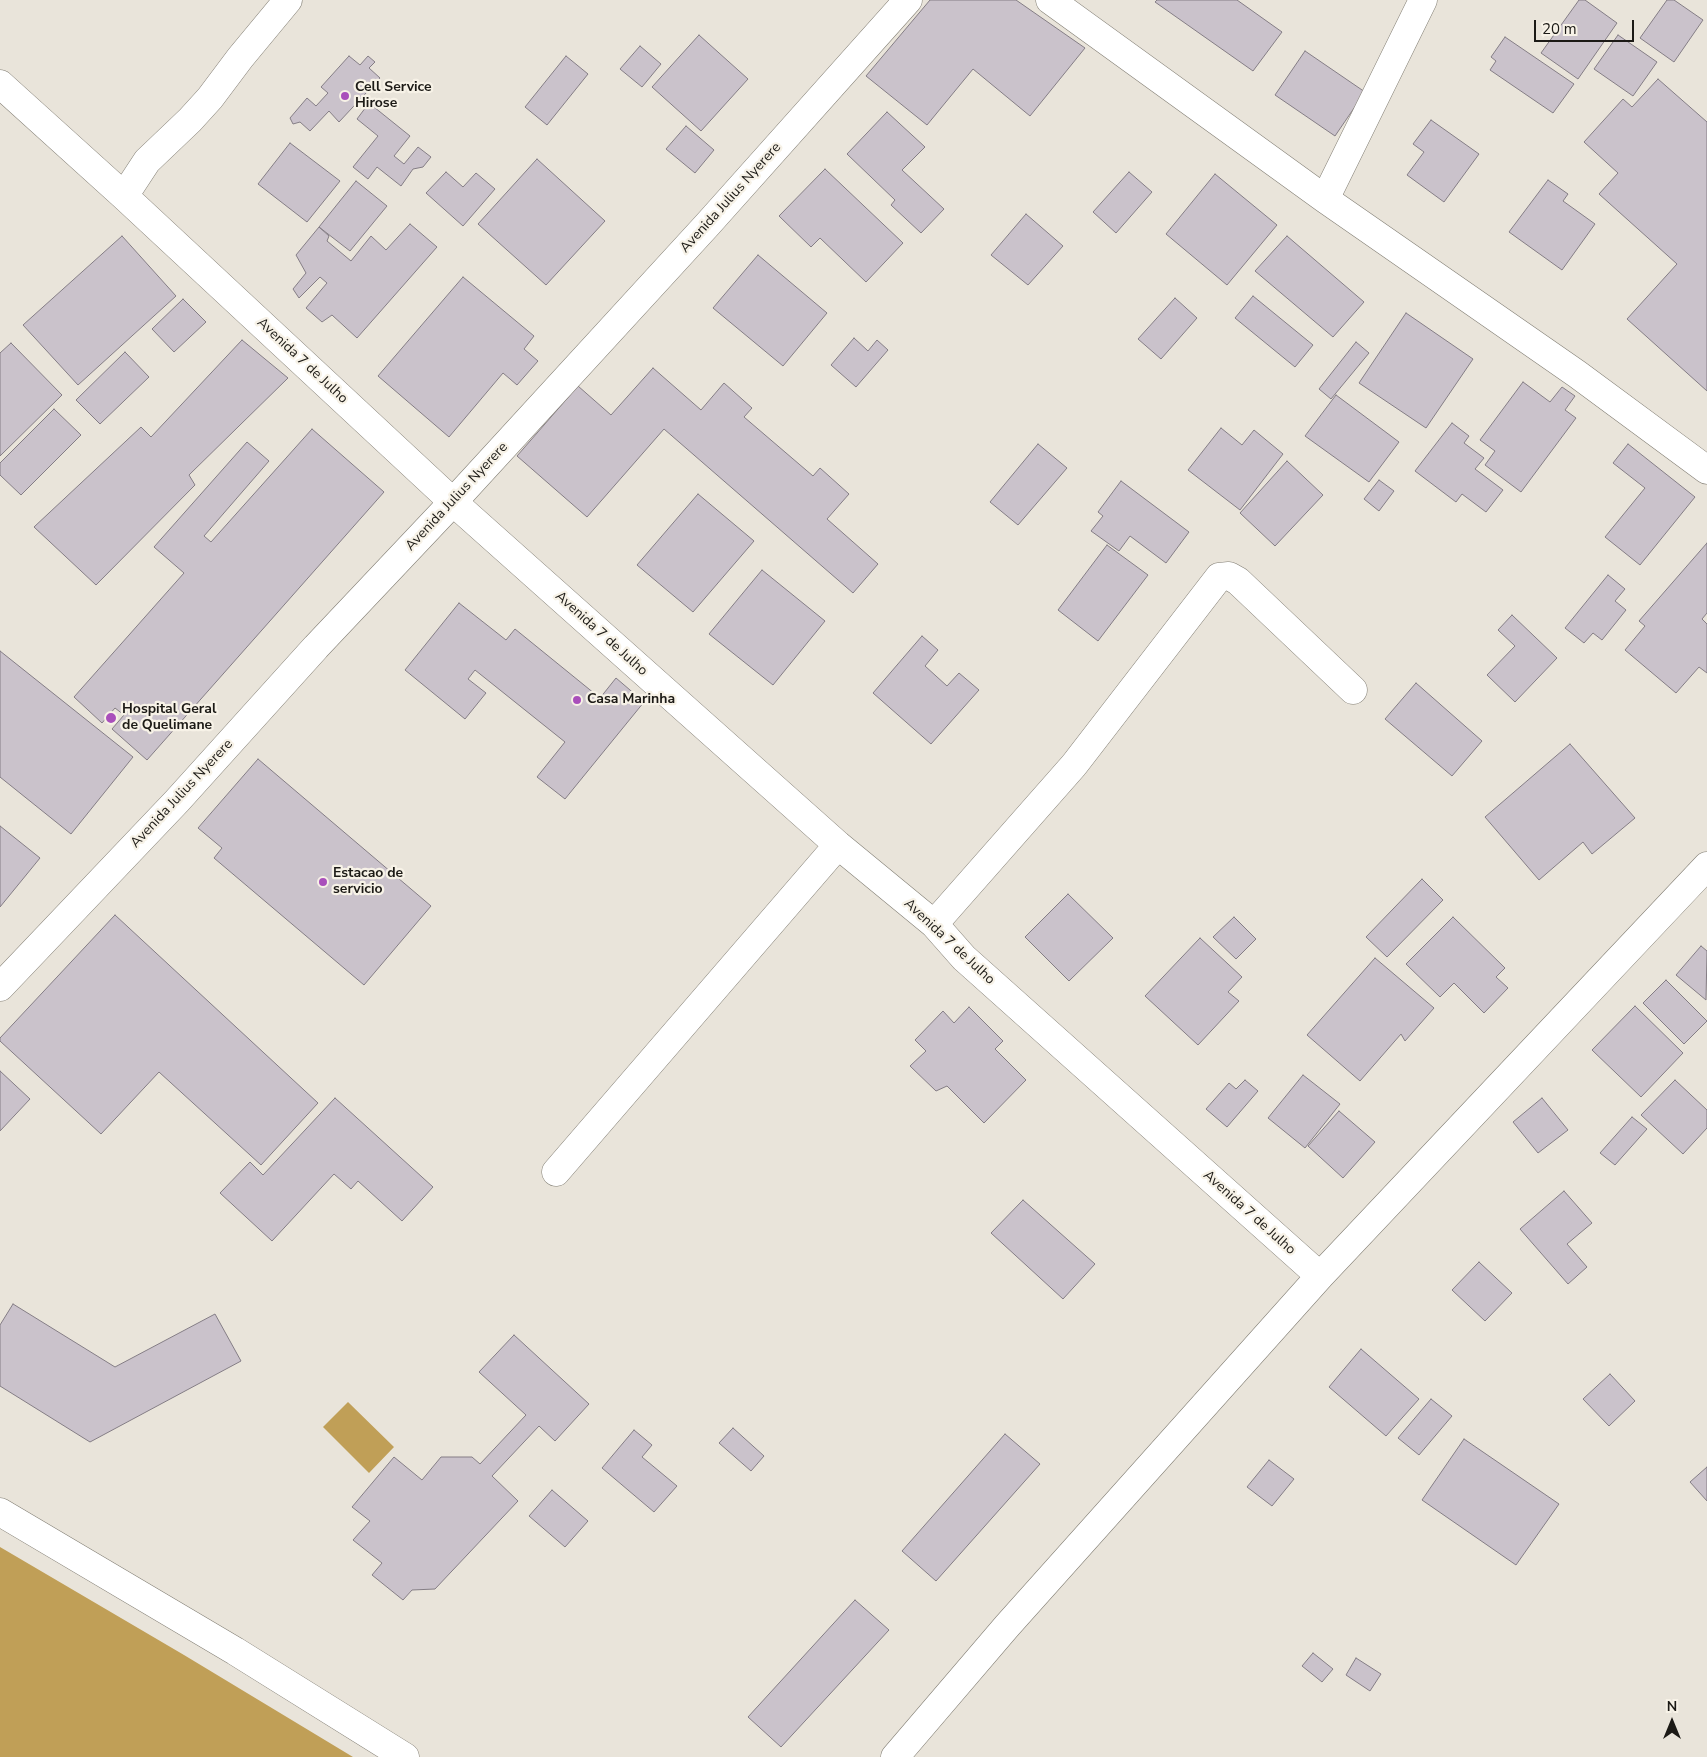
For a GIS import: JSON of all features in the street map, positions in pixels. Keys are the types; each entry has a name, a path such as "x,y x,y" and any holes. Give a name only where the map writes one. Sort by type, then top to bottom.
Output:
{"street":[{"path":"124,196 147,161 210,98 288,0"},
{"name":"Avenida Julius Nyerere","path":"0,987 177,801 316,647 453,502 708,224 908,0"},
{"path":"1050,0 1325,199 1577,374 1703,458"},
{"path":"1325,199 1423,0"},
{"name":"Avenida 7 de Julho","path":"0,84 124,196 453,502 838,845 934,924 964,958 1320,1276"},
{"path":"934,924 1074,765 1219,576 1229,576 1238,581 1353,690"},
{"path":"556,1172 838,845"},
{"path":"895,1757 1007,1626 1320,1276 1707,866"},
{"path":"0,1512 235,1650 405,1757"}],"shaded area":[{"path":"348,1402 394,1447 369,1473 323,1427"},
{"path":"0,1547 184,1655 353,1757 0,1757"}],"building":[{"path":"930,0 1016,0 1085,48 1030,116 973,69 927,125 866,76"},
{"path":"1157,0 1237,0 1282,32 1253,71 1155,2"},
{"path":"1579,0 1585,0 1617,23 1578,79 1541,53"},
{"path":"1667,0 1674,0 1703,20 1674,62 1640,38"},
{"path":"699,35 748,79 701,131 652,87"},
{"path":"1618,35 1657,62 1633,96 1594,69"},
{"path":"1505,37 1574,84 1553,113 1490,70 1496,61 1491,57"},
{"path":"640,46 661,64 642,87 620,69"},
{"path":"1305,51 1365,92 1335,136 1275,95"},
{"name":"Cell Service Hirose","path":"349,56 360,65 368,56 375,62 369,68 380,78 339,122 329,111 310,131 300,122 293,124 290,118 307,98 316,106 328,93 321,87"},
{"path":"566,56 588,74 547,125 525,107"},
{"path":"1658,79 1707,122 1707,391 1627,319 1677,264 1599,194 1618,173 1584,142 1623,99 1632,107"},
{"path":"369,103 410,136 394,156 404,164 418,147 431,157 423,167 413,169 401,186 377,167 368,179 353,167 378,136 357,119"},
{"path":"887,112 925,147 902,170 944,209 921,233 891,205 895,200 847,154"},
{"path":"1431,120 1479,154 1444,202 1407,175 1424,152 1413,144"},
{"path":"686,126 714,150 695,173 666,149"},
{"path":"290,143 340,181 307,222 258,184"},
{"path":"537,159 605,221 546,285 478,224"},
{"path":"825,169 903,243 866,282 820,238 811,247 779,216"},
{"path":"446,172 463,187 476,173 495,189 463,226 426,193"},
{"path":"1129,172 1152,192 1116,233 1093,212"},
{"path":"1215,174 1277,225 1227,285 1166,234"},
{"path":"1548,180 1568,194 1563,201 1595,224 1562,270 1509,232"},
{"path":"356,181 387,206 350,251 319,227"},
{"path":"1026,214 1063,246 1028,285 991,255"},
{"path":"410,224 437,247 357,338 332,315 322,322 306,308 327,283 320,277 299,298 293,289 306,273 296,255 319,227 329,236 327,241 351,261 371,236 386,250"},
{"path":"122,236 176,296 78,385 23,325"},
{"path":"1287,236 1364,302 1333,337 1255,271"},
{"path":"758,255 827,313 783,366 713,308"},
{"path":"463,277 534,336 524,349 538,361 517,385 503,373 449,437 378,376"},
{"path":"1253,296 1313,345 1295,367 1235,318"},
{"path":"1175,298 1197,318 1161,359 1138,339"},
{"path":"183,299 206,322 174,352 152,329"},
{"path":"1406,313 1473,359 1426,428 1359,383"},
{"path":"854,338 868,351 877,340 888,350 856,387 831,365"},
{"path":"242,340 288,378 189,475 195,485 96,585 34,527 141,427 151,437"},
{"path":"1356,342 1369,353 1331,399 1319,389"},
{"path":"11,343 62,395 0,456 0,353"},
{"path":"125,352 149,377 100,424 76,400"},
{"path":"653,368 701,410 724,383 752,408 744,417 813,476 820,468 849,494 827,519 878,564 853,593 664,429 587,517 517,456 578,386 611,415"},
{"path":"1523,382 1550,402 1562,387 1575,396 1565,410 1576,418 1521,492 1485,465 1495,451 1480,440"},
{"path":"1336,395 1399,442 1369,482 1305,436"},
{"path":"54,409 81,435 21,495 0,475 0,463"},
{"path":"1452,423 1469,436 1464,443 1484,458 1475,469 1503,490 1486,512 1462,494 1456,502 1415,471"},
{"path":"1221,428 1242,445 1254,430 1283,454 1240,510 1188,470"},
{"path":"312,429 384,492 147,760 112,729 124,715 115,708 102,723 74,697 184,573 154,547 247,442 269,461 204,536 211,542"},
{"path":"1038,444 1067,468 1018,525 990,502"},
{"path":"1628,444 1695,497 1640,565 1605,537 1645,488 1613,463"},
{"path":"1287,461 1323,495 1275,546 1240,513"},
{"path":"1379,480 1394,491 1379,511 1364,499"},
{"path":"1121,481 1189,532 1166,563 1130,536 1119,551 1091,531 1103,516 1098,512"},
{"path":"698,494 754,541 693,612 637,565"},
{"path":"1707,543 1707,613 1702,619 1707,624 1707,673 1699,667 1676,693 1625,650 1645,626 1639,621"},
{"path":"1107,545 1148,575 1098,641 1058,610"},
{"path":"762,570 825,621 773,685 709,634"},
{"path":"1608,575 1625,589 1615,601 1626,610 1602,640 1593,633 1584,643 1565,628"},
{"name":"Casa Marinha","path":"459,603 506,640 515,629 600,698 616,678 644,702 565,799 537,777 565,742 475,670 468,679 486,693 465,719 405,670"},
{"path":"1512,615 1557,658 1515,702 1487,675 1515,646 1498,630"},
{"path":"922,636 938,650 925,666 947,686 959,673 979,690 931,744 873,693"},
{"path":"0,651 133,757 71,834 0,777"},
{"path":"1416,683 1482,741 1452,776 1385,719"},
{"path":"1570,744 1635,818 1592,854 1583,842 1539,880 1485,817"},
{"name":"Estacao de servicio","path":"258,759 431,906 364,985 214,858 222,848 198,828"},
{"path":"0,826 40,858 0,907"},
{"path":"1422,879 1443,900 1387,957 1366,937"},
{"path":"1068,894 1113,938 1069,981 1025,937"},
{"path":"115,915 318,1103 261,1165 159,1072 101,1134 0,1041 0,1038"},
{"path":"1234,917 1256,939 1236,959 1213,937"},
{"path":"1453,917 1505,968 1496,977 1508,988 1484,1013 1454,983 1440,997 1406,964"},
{"path":"1200,938 1242,977 1228,992 1239,1001 1198,1045 1145,996"},
{"path":"1701,946 1707,951 1706,1000 1676,975"},
{"path":"1375,958 1434,1008 1405,1041 1401,1034 1360,1081 1307,1035"},
{"path":"1666,980 1707,1021 1684,1044 1643,1003"},
{"path":"1635,1006 1683,1053 1641,1097 1592,1050"},
{"path":"969,1007 1003,1041 995,1049 1026,1080 984,1123 947,1086 936,1091 910,1066 926,1051 915,1040 943,1011 954,1023"},
{"path":"0,1071 30,1099 0,1131"},
{"path":"1303,1075 1340,1104 1305,1148 1268,1118"},
{"path":"1245,1080 1258,1091 1227,1127 1206,1109 1229,1083 1236,1089"},
{"path":"1675,1080 1707,1110 1707,1128 1683,1154 1641,1115"},
{"path":"335,1098 433,1187 402,1221 358,1181 351,1189 334,1174 272,1241 220,1193 250,1162 263,1175"},
{"path":"1542,1098 1568,1130 1538,1153 1513,1122"},
{"path":"1339,1111 1375,1142 1343,1178 1308,1146"},
{"path":"1632,1117 1647,1129 1615,1165 1600,1153"},
{"path":"1564,1191 1592,1223 1567,1244 1587,1267 1568,1284 1520,1229"},
{"path":"1023,1200 1095,1264 1063,1299 991,1233"},
{"path":"1479,1262 1512,1293 1485,1321 1452,1290"},
{"path":"13,1304 115,1367 215,1314 241,1361 90,1442 0,1386 0,1325"},
{"path":"514,1335 589,1404 555,1441 539,1426 492,1476 518,1501 435,1589 412,1590 403,1600 372,1575 382,1563 353,1540 370,1521 352,1507 394,1457 422,1480 441,1457 472,1457 480,1464 526,1415 479,1372"},
{"path":"1361,1349 1419,1399 1386,1436 1329,1387"},
{"path":"1610,1374 1635,1401 1609,1426 1583,1399"},
{"path":"1431,1399 1452,1416 1419,1455 1398,1438"},
{"path":"733,1428 764,1456 751,1471 719,1443"},
{"path":"634,1430 652,1445 642,1457 677,1486 654,1512 602,1468"},
{"path":"1005,1434 1040,1464 936,1581 902,1551"},
{"path":"1464,1439 1559,1504 1516,1565 1422,1500"},
{"path":"1269,1460 1294,1479 1272,1506 1247,1487"},
{"path":"1707,1467 1707,1501 1690,1482"},
{"path":"552,1490 588,1521 565,1547 529,1516"},
{"path":"855,1600 889,1630 781,1747 748,1717"},
{"path":"1313,1653 1333,1669 1322,1682 1302,1666"},
{"path":"1356,1658 1381,1674 1370,1691 1346,1675"}],"place":[{"name":"Cell Service Hirose","path":"345,96"},
{"name":"Casa Marinha","path":"577,700"},
{"name":"Hospital Geral de Quelimane","path":"111,718"},
{"name":"Estacao de servicio","path":"323,882"}]}
